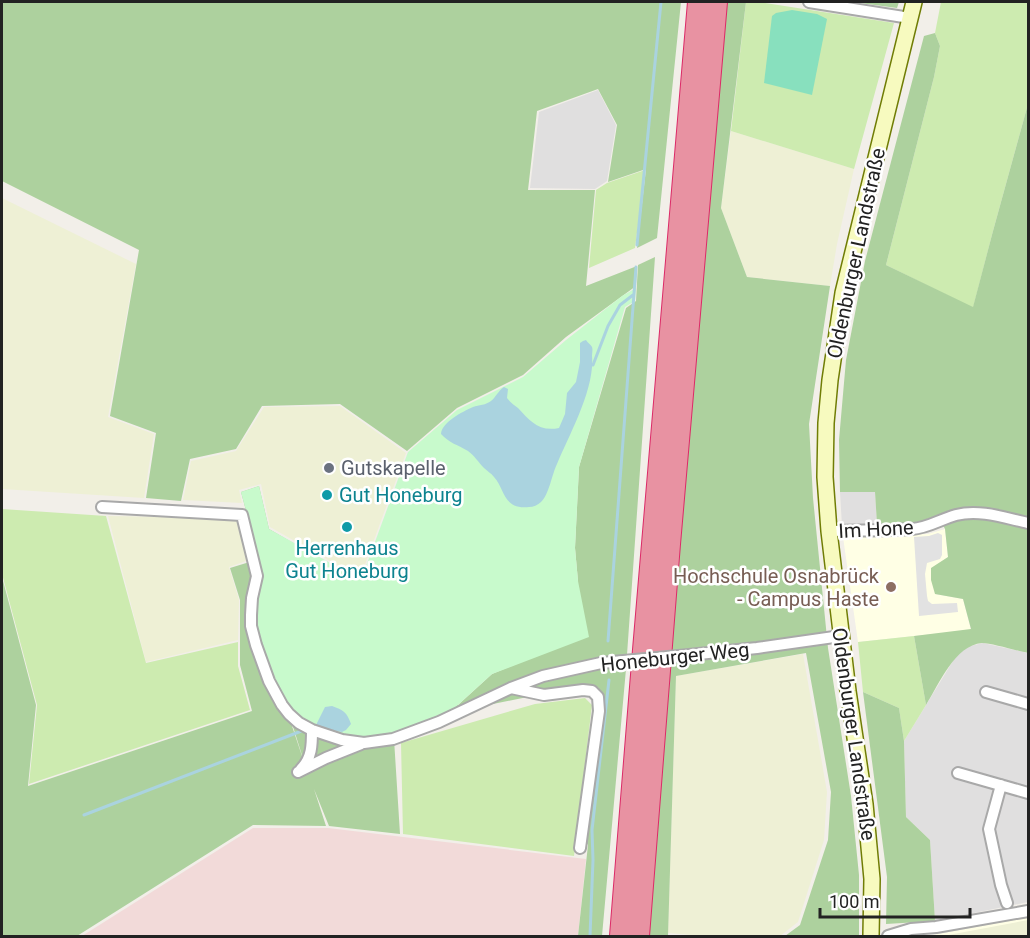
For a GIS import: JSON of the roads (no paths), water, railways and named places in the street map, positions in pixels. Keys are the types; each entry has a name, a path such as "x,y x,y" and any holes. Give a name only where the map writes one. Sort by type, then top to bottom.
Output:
{"highway":[{"path":"639,936 670,544 686,256 707,2"},
{"path":"620,936 643,650 686,256"}],"street":[{"path":"809,2 910,18"},
{"name":"Oldenburger Landstraße","path":"871,936 872,879 865,804 841,636 829,531 825,477 826,423 840,312 854,244 914,2"},
{"name":"Honeburger Weg","path":"102,507 242,515 257,576 252,598 251,626 264,669 275,694 289,714 309,729 342,740 364,743"},
{"name":"Im Hone","path":"829,531 914,529 970,513 1029,523"},
{"name":"Honeburger Weg","path":"309,729 312,750 307,763 298,772 364,743 393,739 428,726 543,676 601,663 757,648 841,636"},
{"name":"Honeburger Weg","path":"511,688 544,696 583,690 592,691 598,697 599,711 580,848"},
{"path":"986,692 1029,704"},
{"path":"958,773 1029,793"},
{"path":"1001,785 990,830 1007,903"},
{"path":"888,936 911,929 936,927 1029,910"}],"water":[{"path":"586,340 592,349 589,383 580,412 555,468 546,495 541,502 531,507 514,505 506,498 493,476 470,453 444,437 441,434 442,430 458,415 491,401 504,387 508,389 507,398 531,421 540,427 559,428 565,414 567,393 576,382 580,362 580,343"},
{"path":"332,706 344,712 351,724 342,732 315,727 325,707"}],"waterway":[{"path":"637,245 661,2"},
{"path":"608,641 636,267"},
{"path":"593,365 608,326 620,305 633,295"},
{"path":"590,936 592,830 609,680"},
{"path":"84,815 304,730"}],"place":[{"name":"Gutskapelle","path":"329,468"},
{"name":"Gut Honeburg","path":"327,495"},
{"name":"Herrenhaus Gut Honeburg","path":"347,527"},
{"name":"Hochschule Osnabrück - Campus Haste","path":"891,587"}]}
